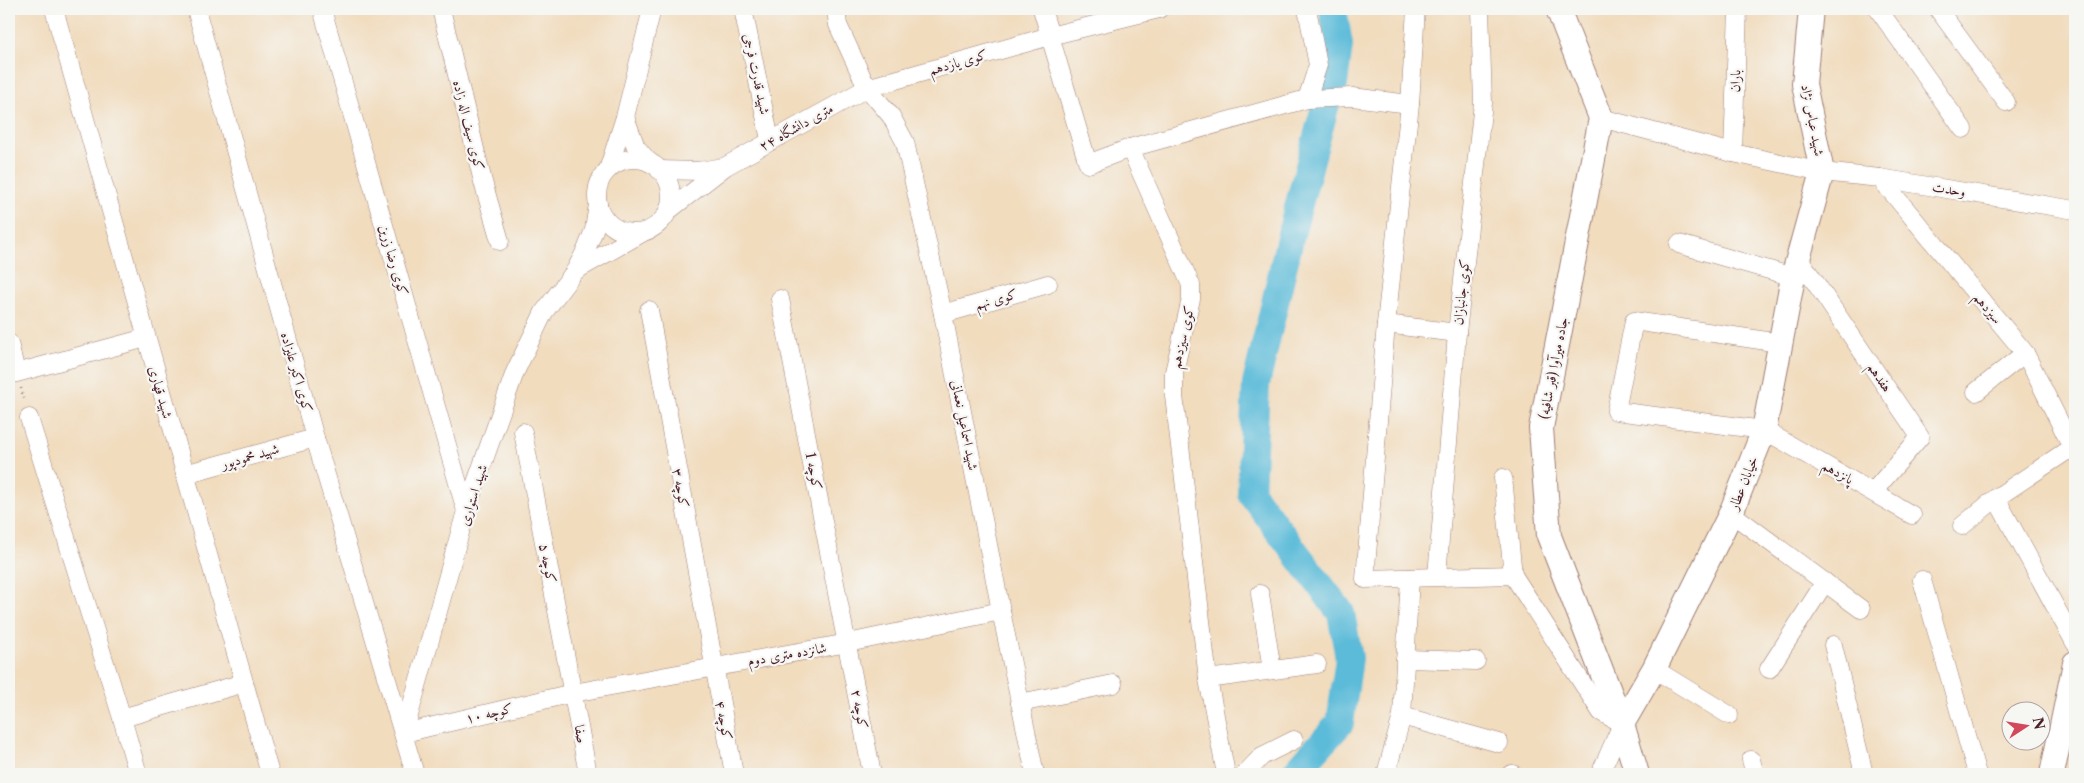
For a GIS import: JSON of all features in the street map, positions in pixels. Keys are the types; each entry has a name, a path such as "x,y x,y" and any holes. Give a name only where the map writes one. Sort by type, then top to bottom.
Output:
{"street":[{"name":"شهید قهاری","path":"54,9 270,774"},
{"name":"کوی اکبر علیزاده","path":"196,9 316,438 416,774"},
{"name":"کوی رضا زرین","path":"322,9 466,511"},
{"name":"کوی سیف اله زاده","path":"441,9 483,182 500,241"},
{"path":"625,117 636,147 666,178 670,189 671,200 668,211 653,228 643,232 626,232 611,225 603,216 598,204 597,192 608,170 625,117 652,9"},
{"name":"شهید قدرت فرجی","path":"743,9 770,140"},
{"name":"شهید اسماعیل نعمانی","path":"836,9 838,25 867,88 891,116 905,142 943,314 1000,611 1035,774"},
{"path":"1042,9 1088,164 1130,148 1307,98 1352,97 1410,104"},
{"name":"کوی یازدهم","path":"867,88 1050,36 1159,9"},
{"path":"1307,9 1318,65 1307,98"},
{"path":"1416,9 1410,104 1386,324 1365,580 1437,576 1512,575"},
{"name":"کوی جانبازان","path":"1437,576 1457,333 1483,103 1480,9"},
{"path":"1558,9 1601,118"},
{"name":"باران","path":"1733,153 1738,9"},
{"name":"شهید عباس نژاد","path":"1811,9 1804,84 1822,172"},
{"path":"1878,9 1963,129"},
{"path":"1938,9 2006,102"},
{"name":"۲۴ متری دانشگاه","path":"668,211 726,166 867,88"},
{"name":"وحدت","path":"1601,118 1733,153 1822,172 1880,178 2075,210"},
{"name":"جاده میرآوا (قبر شافیه)","path":"1601,118 1542,428 1549,536 1622,724"},
{"name":"کوی سیزدهم","path":"1130,148 1191,285 1191,300 1174,372 1174,396 1208,679 1226,774"},
{"path":"608,170 618,163 628,160 655,166"},
{"name":"۲۴ متری دانشگاه","path":"655,166 699,172 726,166"},
{"name":"خیابان عطار","path":"1622,724 1654,669 1731,513 1764,430 1796,267 1822,172"},
{"name":"سیزدهم","path":"1880,178 2025,353 2073,450"},
{"name":"شهید استواری","path":"404,733 466,511 515,372 544,312 575,271 594,230 598,204"},
{"name":"شهید استواری","path":"575,271 643,232"},
{"path":"1679,244 1796,267"},
{"name":"هفدهم","path":"1796,267 1920,437 1873,492"},
{"name":"کوی نهم","path":"943,314 1048,284"},
{"name":"کوچه 1","path":"780,299 848,643"},
{"name":"کوچه ۳","path":"649,310 714,666"},
{"path":"1764,430 1616,411 1634,321 1780,343"},
{"path":"1386,324 1457,333"},
{"path":"9,343 12,373 146,338"},
{"path":"1976,392 2025,353"},
{"path":"29,418 138,774"},
{"name":"پانزدهم","path":"1764,430 1912,515"},
{"name":"کوچه ۵","path":"523,432 574,693"},
{"name":"شهید محمودپور","path":"185,474 316,438"},
{"path":"1962,526 1996,498 2073,450"},
{"path":"1503,478 1512,575 1601,712 1622,724 1637,774"},
{"path":"1996,498 2075,643"},
{"path":"1731,513 1861,609"},
{"path":"1386,774 1402,716 1410,578"},
{"path":"1922,580 1977,774"},
{"path":"1769,669 1825,582"},
{"path":"1260,594 1272,670"},
{"name":"شانزده متری دوم","path":"574,693 848,643 1000,611"},
{"name":"کوچه ۲","path":"848,643 872,774"},
{"path":"1833,645 1864,774"},
{"path":"1405,659 1476,661"},
{"path":"2052,774 2075,663"},
{"path":"1208,679 1317,664"},
{"name":"کوچه ۴","path":"714,666 734,774"},
{"path":"1654,669 1729,714"},
{"path":"122,718 244,683"},
{"path":"1020,703 1113,684"},
{"name":"کوچه ۱۰","path":"404,733 574,693"},
{"name":"صفا","path":"574,693 588,774"},
{"path":"1402,716 1499,743"},
{"path":"1600,774 1622,724"},
{"path":"1245,774 1262,756 1294,740"}],"path":[{"path":"12,373 29,418"}],"waterway":[{"path":"1294,774 1340,723 1349,658 1341,613 1251,493 1256,384 1292,230 1325,107 1334,84 1339,45 1333,9"}]}
